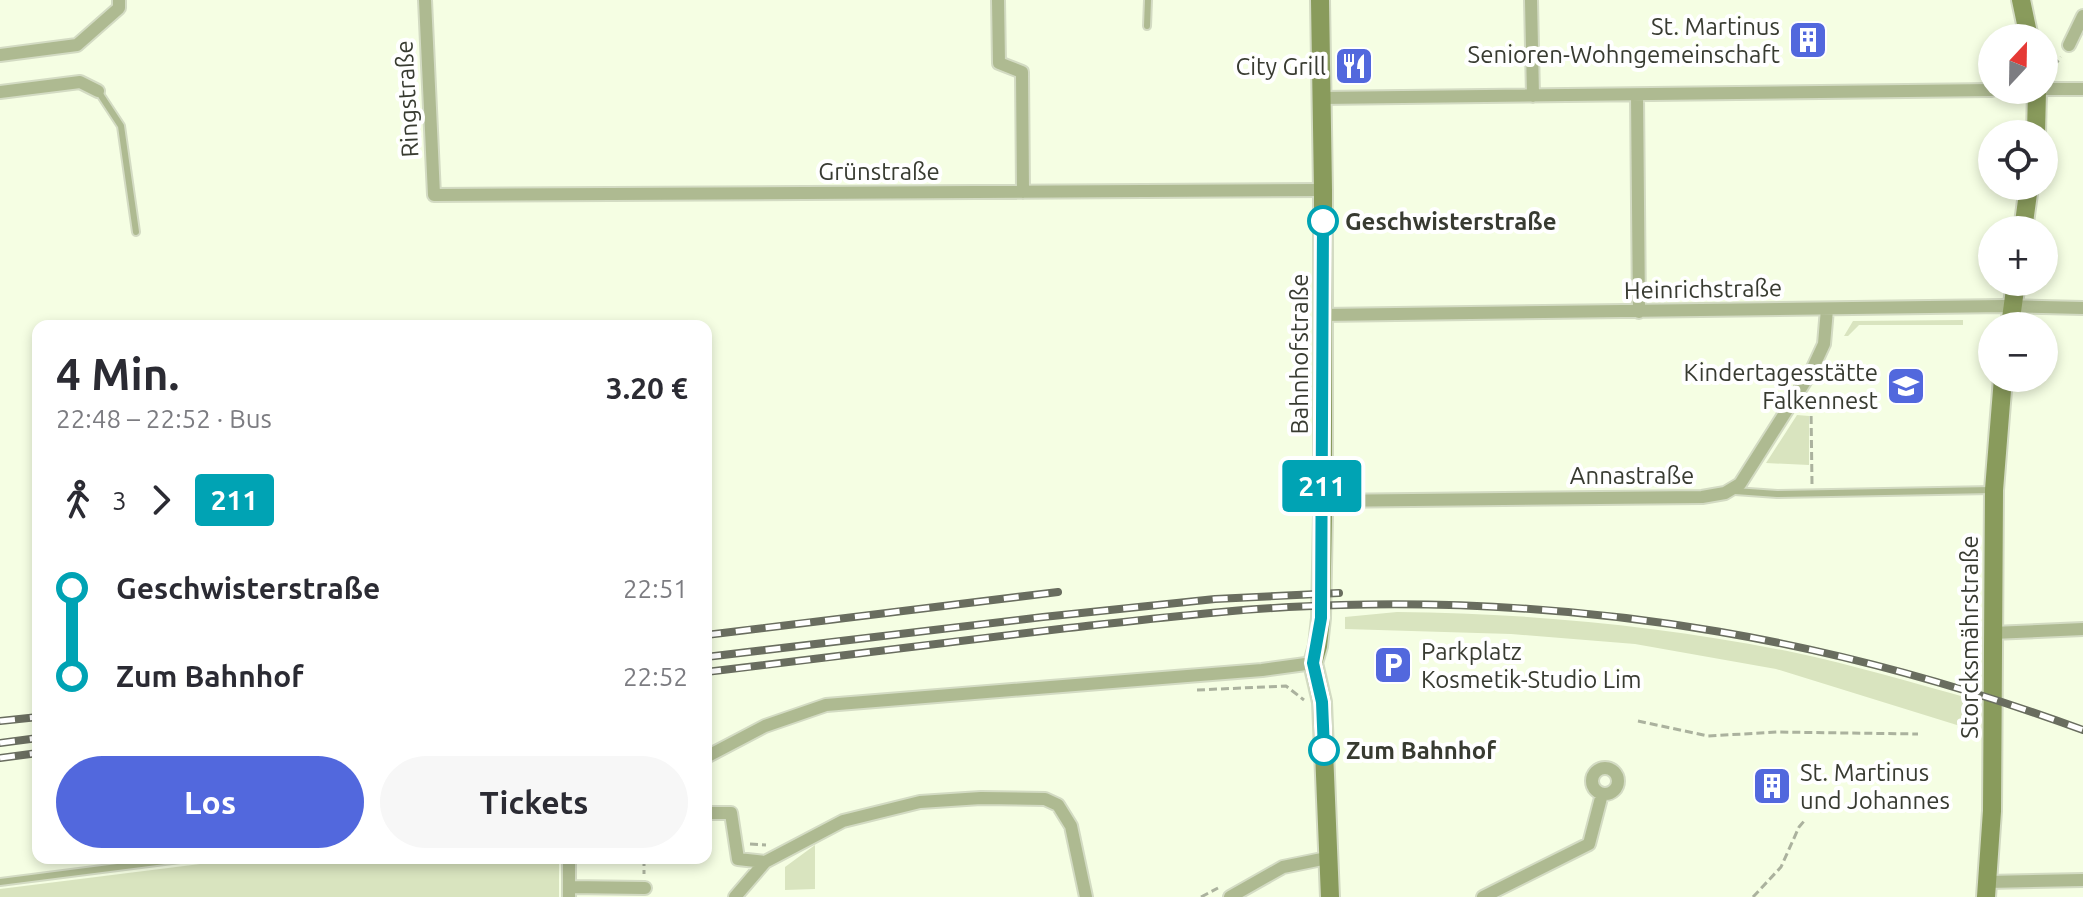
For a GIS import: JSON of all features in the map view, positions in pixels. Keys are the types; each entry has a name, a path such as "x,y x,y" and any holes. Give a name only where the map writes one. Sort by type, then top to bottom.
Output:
{"street":[{"path":"0,55 77,45 119,8 119,0"},
{"name":"Ringstraße","path":"425,0 434,195"},
{"path":"998,0 999,63 1022,72 1023,192"},
{"name":"Bahnhofstraße","path":"1320,0 1323,190 1321,618 1313,663 1322,702 1330,897"},
{"path":"1531,0 1533,96"},
{"path":"2021,0 2026,24"},
{"path":"2069,45 2083,16"},
{"path":"0,92 80,82 98,91"},
{"path":"2058,89 2083,89"},
{"path":"1321,98 1978,90"},
{"path":"1637,95 1639,312"},
{"name":"Grünstraße","path":"434,195 1323,190"},
{"path":"2011,312 2014,296"},
{"name":"Heinrichstraße","path":"1322,315 2012,306 2083,308"},
{"path":"1731,491 1740,484 1811,372 1824,344 1827,309"},
{"name":"Storcksmährstraße","path":"1987,890 1992,811 1994,490 2002,392"},
{"name":"Annastraße","path":"1322,501 1515,497 1642,499 1702,497 1731,491"},
{"path":"1992,633 2083,629"},
{"path":"712,754 765,726 826,705 1262,670 1313,663"},
{"path":"1483,897 1589,844 1602,794"},
{"path":"735,897 765,862 843,821 894,806 959,799 1045,799 1058,805 1066,814 1086,897"},
{"path":"712,813 731,813 738,859 765,862"},
{"path":"1230,897 1283,867 1327,858"},
{"path":"569,864 569,892 645,888"},
{"path":"1987,890 2083,880"}],"lane":[{"path":"1147,26 1148,0"},
{"path":"98,91 121,126 136,232"},
{"path":"1731,491 1994,490"},
{"path":"0,882 141,864"}],"path":[{"path":"2058,60 2069,45"},
{"path":"1812,493 1811,408 1819,388"},
{"path":"1191,688 1201,691 1286,686 1305,701"},
{"path":"1638,721 1708,736 1778,732 1918,734"},
{"path":"1753,897 1781,867 1805,820"},
{"path":"736,844 773,845"},
{"path":"1201,897 1228,883"}],"green space":[{"path":"1963,320 1963,325 1859,325 1844,336 1853,321"},
{"path":"1797,415 1809,416 1809,465 1766,463"},
{"path":"1397,612 1496,615 1595,623 1694,635 1792,652 1975,700 1973,730 1776,669 1635,644 1511,634 1345,629 1345,617"},
{"path":"815,845 815,889 785,890 785,867"},
{"path":"200,864 559,864 559,897 0,897 0,889"}],"railway":[{"path":"712,634 1058,592"},
{"path":"712,656 1215,599 1339,593"},
{"path":"712,671 1068,628 1307,606 1437,605 1532,609 1626,618 1810,649 1901,672 2083,730"},
{"path":"0,721 32,718"},
{"path":"0,743 32,739"},
{"path":"0,758 32,754"}],"bus line":[{"name":"211","path":"1323,221 1321,618 1313,663 1322,702 1324,750"}],"place":[{"name":"St. Martinus Senioren-Wohngemeinschaft","path":"1808,40"},
{"name":"City Grill","path":"1354,66"},
{"name":"Geschwisterstraße","path":"1323,221"},
{"name":"Kindertagesstätte Falkennest","path":"1906,386"},
{"name":"Parkplatz Kosmetik-Studio Lim","path":"1393,665"},
{"name":"Zum Bahnhof","path":"1324,750"},
{"name":"St. Martinus und Johannes","path":"1772,786"}]}
